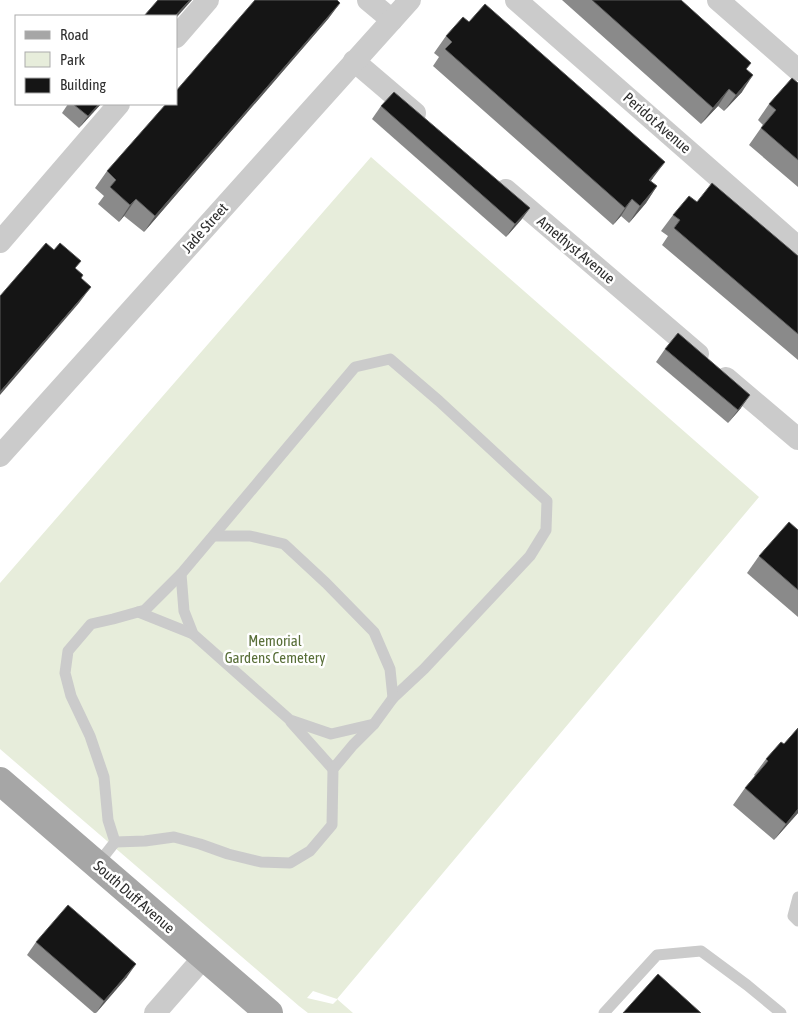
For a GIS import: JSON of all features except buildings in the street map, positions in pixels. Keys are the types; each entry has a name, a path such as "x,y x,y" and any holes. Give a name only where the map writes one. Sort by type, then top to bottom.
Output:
{"main road":[{"name":"South Duff Avenue","path":"0,781 269,1013"}],"street":[{"path":"178,35 208,0"},
{"path":"368,0 392,20"},
{"name":"Jade Street","path":"0,456 410,0"},
{"name":"Peridot Avenue","path":"516,0 798,247"},
{"path":"718,0 798,70"},
{"path":"354,61 430,126"},
{"path":"0,242 118,105"},
{"name":"Amethyst Avenue","path":"490,177 798,439"},
{"path":"155,1013 204,957"}],"lane":[{"path":"390,359 439,401 547,501 546,530 530,556 424,669 393,698 374,724 333,769 332,825 310,851 290,862 261,862 174,837 145,841 115,842 108,820 104,777 90,736 71,696 65,673 68,651 91,624 145,610 181,574 214,536 355,367 390,359"},
{"path":"214,536 250,536 284,544 374,632 390,669 393,698"},
{"path":"181,574 184,611 193,634"},
{"path":"138,612 193,634 290,720 333,769"},
{"path":"290,720 331,734 374,724"},
{"path":"98,865 115,842"},
{"path":"798,897 793,916 798,921"},
{"path":"604,1013 657,954 701,952 747,984 781,1013"}],"green space":[{"name":"Memorial Gardens Cemetery","path":"371,157 759,497 337,999 353,1013 308,1013 0,749 0,583","holes":["313,991 337,1000 333,1004 307,998"]}]}
